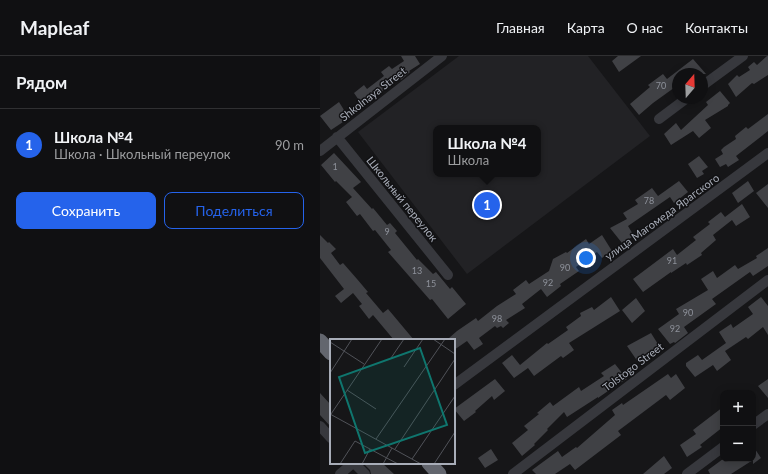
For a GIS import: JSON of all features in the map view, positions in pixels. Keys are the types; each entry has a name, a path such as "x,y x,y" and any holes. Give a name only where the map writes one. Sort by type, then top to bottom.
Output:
{"highway":[{"path":"320,341 330,352"},
{"path":"430,464 440,474"}],"street":[{"name":"Shkolnaya Street","path":"320,151 442,56"},
{"path":"708,82 743,56"},
{"path":"658,119 678,104"},
{"name":"Школьный переулок","path":"337,138 448,275"},
{"name":"улица Магомеда Ярагского","path":"455,384 768,153"},
{"name":"Tolstogo Street","path":"513,474 768,280"},
{"path":"756,423 768,414"},
{"path":"320,426 330,437"},
{"path":"687,474 720,449"},
{"path":"340,474 353,464"},
{"path":"355,464 365,474"}],"shaded area":[{"path":"459,56 588,56 650,136 467,274 358,132"}],"building":[{"path":"401,56 415,56 420,64 409,71 410,72 401,80 400,78 363,106 354,93 364,85 367,89 384,76 381,72 389,66 392,69 404,61"},
{"path":"618,56 641,56 619,72 612,61"},
{"path":"767,56 768,75 754,84 752,83 736,97 728,84 737,75 739,77 750,70 748,67 754,62 757,65"},
{"path":"693,59 701,68 681,68"},
{"path":"663,74 667,79 672,75 672,89 639,115 630,104 650,87 648,85"},
{"path":"720,91 730,103 728,106 705,120 711,128 699,138 693,131 671,145 664,134 676,123 681,130 708,105 708,100"},
{"path":"339,102 349,118 331,130 320,116"},
{"path":"768,114 768,131 736,156 739,160 728,167 726,164 720,167 715,159 723,154 721,150 736,139 735,136 746,127 748,129"},
{"path":"334,153 361,182 353,188 387,225 390,223 397,231 395,233 417,260 418,259 433,274 436,272 450,289 452,287 466,304 448,319 432,299 430,300 388,252 391,250 375,230 373,231 360,214 357,216 346,202 352,197 336,181 335,182 321,165"},
{"path":"699,156 708,167 702,171 704,174 697,178 688,164"},
{"path":"679,181 688,192 674,203 670,197 628,226 634,236 622,243 610,228 627,219 623,213 638,204 635,200 652,188 658,196"},
{"path":"748,181 754,191 738,203 732,193"},
{"path":"768,184 768,208 756,193"},
{"path":"742,204 750,217 736,226 732,220 713,235 716,240 701,253 702,255 687,265 686,263 671,272 643,292 633,279 673,249 677,255 696,240 693,237 710,224 708,222 721,212 725,217"},
{"path":"320,235 336,249 331,253 340,265 343,263 368,292 366,293 383,313 388,309 413,339 393,339 373,315 369,319 359,306 362,304 353,293 341,303 335,296 344,289 320,258"},
{"path":"602,235 612,251 602,258 597,252 576,267 579,271 560,284 561,286 547,297 541,289 522,304 525,308 506,320 509,323 503,328 501,326 497,328 495,326 479,338 483,344 474,350 467,341 455,349 455,339 449,338 457,331 476,318 478,321 497,306 516,294 513,290 526,280 529,284 549,271 553,259 566,252 567,253 586,239 589,244"},
{"path":"768,248 768,266 753,276 750,272 712,299 716,304 684,327 688,333 675,343 670,344 658,329 679,314 676,309 708,290 701,279 713,271 717,278 735,265 738,269 757,258 756,256"},
{"path":"611,297 620,311 569,343 574,350 563,358 561,356 534,376 528,368 514,378 502,363 512,355 520,365 547,343 548,344 568,330 566,327 581,316 580,313 592,307 594,310"},
{"path":"761,297 768,306 768,335 763,327 748,339 746,337 725,351 731,360 717,371 713,365 695,377 686,366 686,363 698,355 702,360 726,343 719,332 731,324 733,328 753,314 748,307"},
{"path":"636,298 645,311 632,323 622,310"},
{"path":"651,333 661,349 638,362 627,346"},
{"path":"615,364 627,379 607,390 608,391 598,398 567,417 564,412 547,429 548,430 534,444 535,445 522,456 512,443 528,430 524,426 539,414 537,413 550,402 553,406 579,387 581,391 604,376 601,373"},
{"path":"668,374 671,378 676,374 685,388 670,400 666,395 618,431 621,435 575,470 570,464 555,474 536,474 532,470 558,451 562,457 576,447 577,448 615,415 612,410 622,403 623,405"},
{"path":"495,379 505,391 494,400 492,396 475,411 476,412 464,421 455,408"},
{"path":"768,379 768,398 758,386"},
{"path":"320,393 330,404 330,426 320,415"},
{"path":"720,409 720,429 700,445 702,447 687,457 680,445 696,434 693,430"},
{"path":"491,449 498,460 485,468 478,458"},
{"path":"756,450 761,458 756,462"},
{"path":"664,456 672,468 664,474 643,474"},
{"path":"720,461 750,462 731,474 710,474 708,470"},
{"path":"364,464 383,464 394,474 371,474 370,470"}],"place":[{"name":"Школа №4","path":"487,205"}]}
